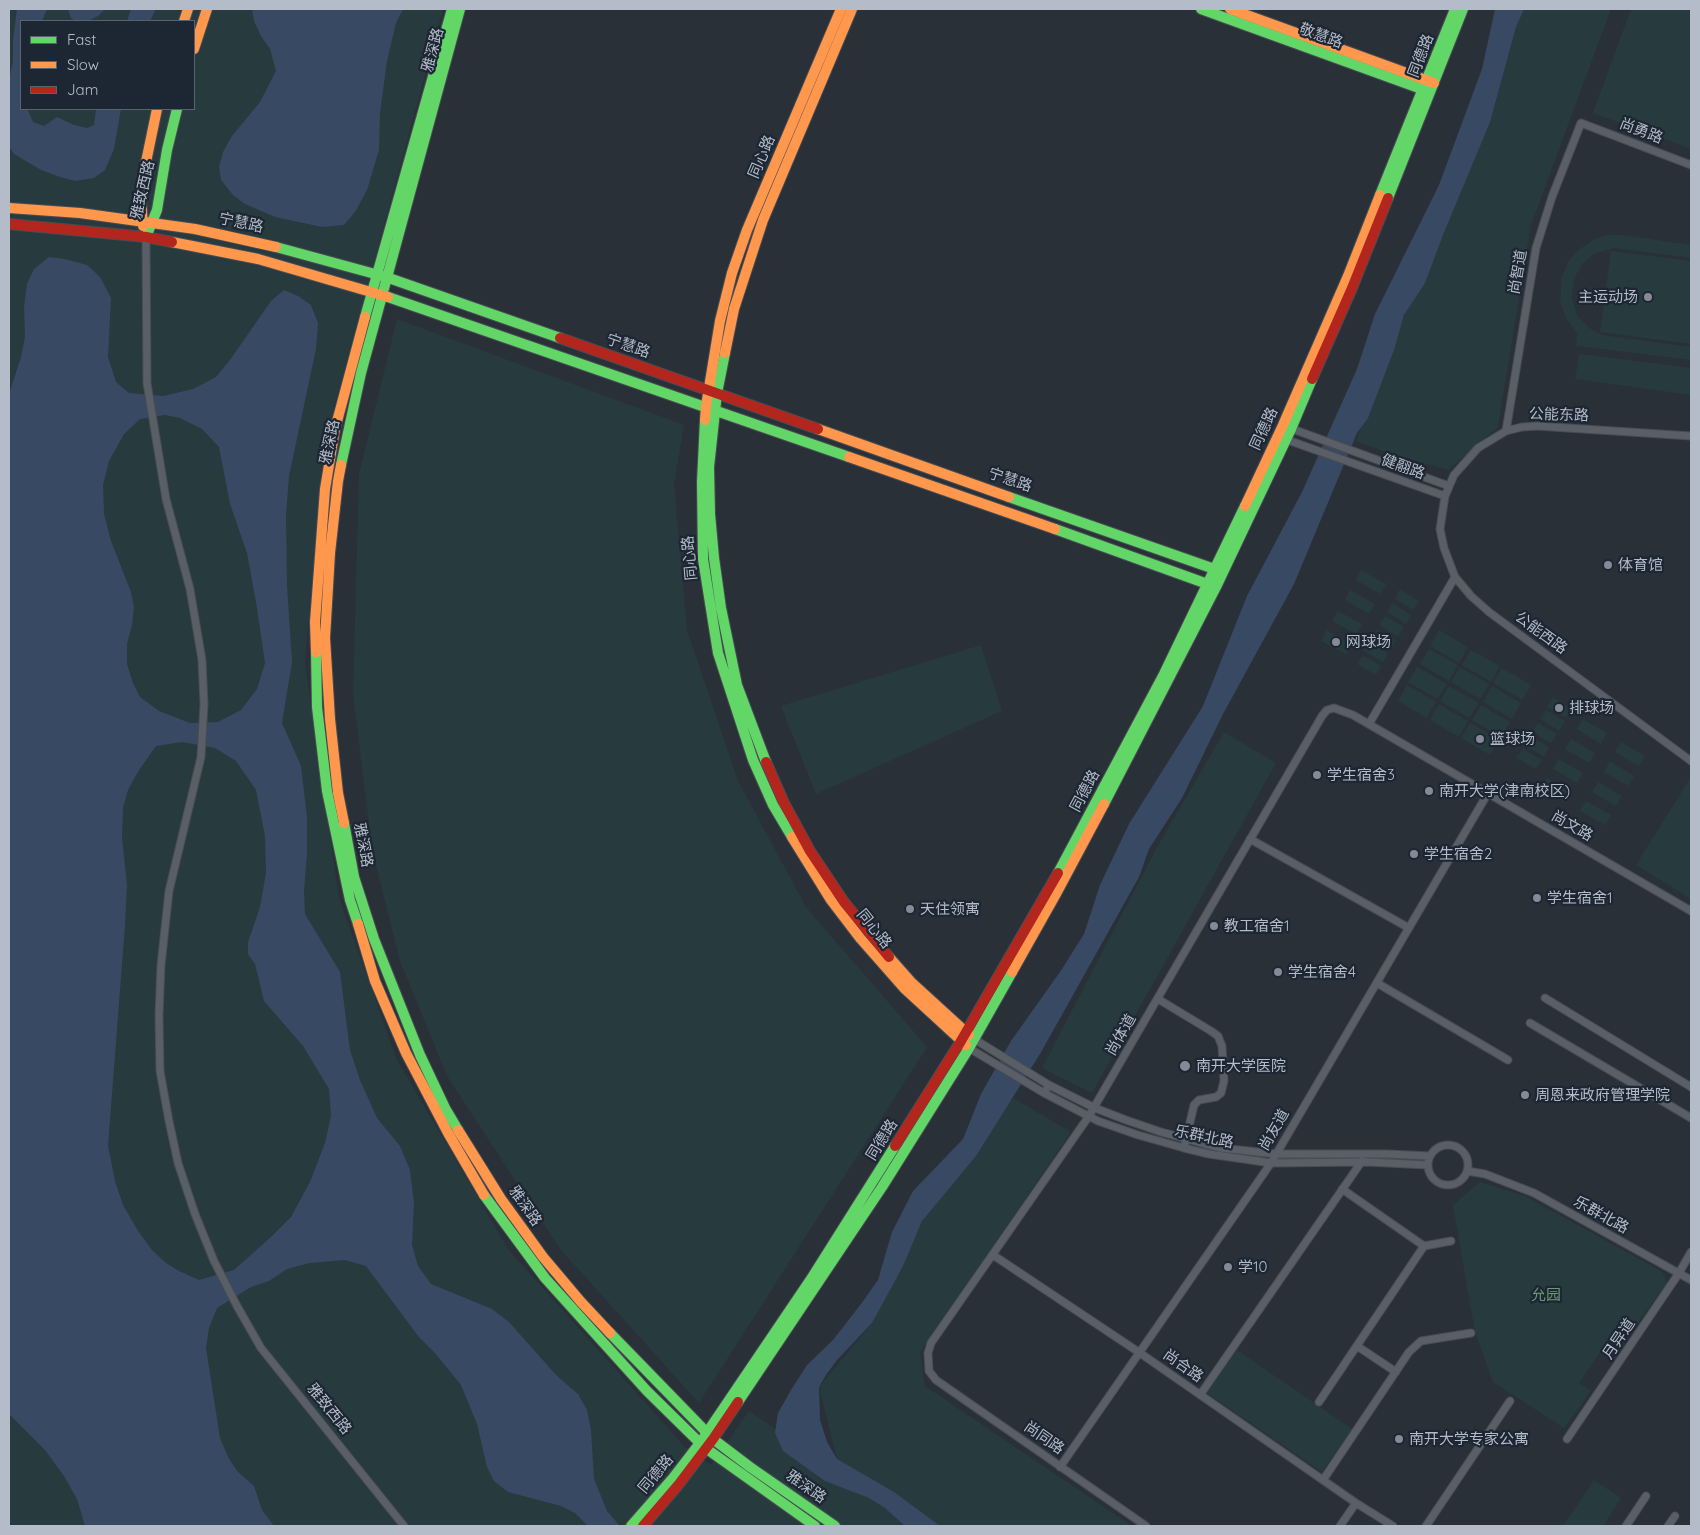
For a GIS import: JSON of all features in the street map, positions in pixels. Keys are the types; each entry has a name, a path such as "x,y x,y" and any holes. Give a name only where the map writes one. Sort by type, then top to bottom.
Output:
{"main road":[{"path":"195,46 207,9"},
{"name":"雅深路","path":"452,9 382,275 338,481 330,553 325,638 330,719 338,793 354,877 374,939 420,1055 445,1108 501,1199 543,1257 721,1460 815,1526"},
{"name":"雅深路","path":"382,275 460,9"},
{"name":"同心路","path":"841,9 747,230 732,274 720,321 702,482 704,559 718,653 753,760 774,805 804,858 831,900 860,938 904,988 968,1040"},
{"name":"同心路","path":"712,391 734,309 763,220 852,9"},
{"name":"敬慧路","path":"1201,9 1429,86"},
{"name":"敬慧路","path":"1230,9 1429,86"},
{"name":"同德路","path":"1429,86 1455,9"},
{"name":"同德路","path":"636,1525 706,1443 968,1040 1212,586 1287,427 1348,276 1464,9"},
{"name":"雅致西路","path":"146,226 141,197 157,110"},
{"name":"雅致西路","path":"146,226 157,210 167,150 177,110"},
{"path":"121,218 130,216 136,211 141,197"},
{"name":"宁慧路","path":"9,208 121,218 378,293 711,408 1212,586"},
{"name":"宁慧路","path":"9,224 127,235 146,226 195,229 257,242 382,275 1219,570"},
{"name":"雅深路","path":"706,1443 732,1454 835,1526"},
{"path":"691,1461 708,1457 721,1460"}],"street":[{"name":"尚勇路","path":"1581,123 1691,165"},
{"name":"尚智道","path":"1506,431 1536,248 1552,197 1581,123"},
{"name":"雅致西路","path":"146,226 147,383 166,499 190,590 202,660 204,704 201,757 169,891 161,965 158,1016 160,1071 170,1129 178,1163 214,1261 261,1348 404,1526"},
{"name":"公能东路","path":"1449,486 1454,475 1478,448 1506,431 1537,426 1691,436"},
{"name":"健翮路","path":"1287,427 1449,486"},
{"name":"健翮路","path":"1281,438 1445,496"},
{"name":"公能西路","path":"1449,486 1445,496 1440,529 1444,548 1455,576 1471,596 1691,761"},
{"path":"1369,724 1455,576"},
{"name":"尚文路","path":"1334,708 1347,712 1369,724 1691,911"},
{"name":"尚体道","path":"929,1371 928,1353 931,1343 1095,1108 1322,716 1327,710 1334,708"},
{"name":"尚友道","path":"1060,1467 1140,1354 1271,1162 1488,793"},
{"path":"1250,839 1409,928"},
{"path":"1377,983 1508,1060"},
{"path":"1545,998 1691,1087"},
{"path":"1158,999 1218,1036 1222,1046 1224,1081 1221,1093 1216,1097 1199,1100 1194,1105 1184,1148"},
{"path":"1530,1023 1691,1118"},
{"name":"乐群北路","path":"968,1040 998,1054 1049,1085 1095,1108 1126,1120 1221,1148 1276,1154 1430,1156"},
{"name":"乐群北路","path":"968,1040 994,1062 1044,1093 1089,1116 1138,1135 1184,1148 1209,1154 1271,1162 1428,1165"},
{"path":"1044,1093 1049,1085"},
{"path":"1445,1145 1457,1147 1465,1154 1467,1171 1456,1184 1440,1184 1431,1176 1428,1165 1430,1156 1439,1147 1445,1145"},
{"path":"1200,1395 1366,1154"},
{"name":"乐群北路","path":"1467,1171 1485,1174 1534,1193 1691,1280"},
{"path":"1342,1190 1424,1246 1450,1241"},
{"path":"1319,1402 1424,1246"},
{"name":"月异道","path":"1568,1439 1679,1274 1691,1252"},
{"name":"尚合路","path":"993,1255 1356,1503 1393,1526"},
{"path":"1323,1480 1409,1352 1420,1341 1470,1332"},
{"path":"1357,1346 1396,1372"},
{"name":"尚同路","path":"929,1371 936,1380 1146,1526"},
{"path":"1426,1526 1510,1401"},
{"path":"1626,1526 1646,1496"},
{"path":"1340,1526 1356,1503"},
{"path":"1668,1526 1675,1516"}],"green space":[{"path":"9,9 443,9 323,448 305,663 339,898 397,1060 508,1249 685,1447 711,1465 749,1411 917,1526 9,1526"},
{"path":"1523,9 1611,9 1531,225 1498,427 1448,470 1356,441"},
{"path":"1631,9 1691,9 1691,149 1593,113"},
{"name":"主运动场","path":"1608,235 1622,235 1691,245 1691,258 1615,248 1595,253 1582,264 1574,279 1572,298 1578,317 1592,330 1602,335 1691,347 1691,360 1576,346 1577,334 1566,318 1560,301 1562,276 1568,262 1578,250 1595,239"},
{"name":"主运动场","path":"1611,251 1691,261 1691,344 1600,332"},
{"path":"397,319 684,425 674,484 687,630 738,781 806,907 927,1047 699,1403 560,1249 447,1076 400,961 372,849 353,693 359,474"},
{"path":"1579,354 1691,368 1691,395 1575,379"},
{"name":"网球场","path":"1361,570 1386,584 1380,594 1356,580"},
{"path":"1400,589 1419,601 1413,610 1395,599"},
{"name":"网球场","path":"1350,590 1375,604 1369,614 1345,600"},
{"path":"1392,603 1411,615 1406,624 1387,612"},
{"name":"网球场","path":"1338,611 1362,624 1357,635 1332,621"},
{"path":"1385,616 1404,627 1398,637 1379,625"},
{"path":"1377,629 1396,640 1391,649 1372,638"},
{"name":"网球场","path":"1327,630 1351,644 1346,654 1321,641"},
{"path":"1439,630 1468,647 1459,663 1430,646"},
{"path":"1370,642 1388,653 1383,662 1364,651"},
{"path":"981,645 1002,711 816,794 781,706"},
{"path":"1429,649 1458,665 1449,681 1420,664"},
{"path":"1471,650 1500,666 1491,682 1462,665"},
{"path":"1363,655 1381,666 1376,675 1357,664"},
{"path":"1417,667 1447,684 1437,699 1408,682"},
{"name":"篮球场","path":"1460,667 1489,684 1480,699 1451,682"},
{"name":"篮球场","path":"1502,668 1531,685 1522,700 1493,683"},
{"path":"1407,685 1436,702 1427,718 1398,701"},
{"name":"篮球场","path":"1449,686 1479,703 1469,718 1440,701"},
{"name":"篮球场","path":"1492,686 1521,703 1512,719 1483,702"},
{"name":"排球场","path":"1553,697 1571,709 1566,718 1547,707"},
{"name":"篮球场","path":"1439,704 1468,721 1459,737 1430,720"},
{"name":"篮球场","path":"1481,705 1510,722 1501,737 1472,720"},
{"name":"排球场","path":"1546,710 1565,721 1559,731 1540,719"},
{"path":"1583,719 1607,733 1601,744 1577,729"},
{"name":"篮球场","path":"1470,723 1499,739 1490,755 1461,738"},
{"name":"排球场","path":"1538,723 1557,734 1551,743 1532,732"},
{"path":"1224,732 1276,763 1092,1093 1042,1068 1156,849"},
{"name":"排球场","path":"1531,736 1549,747 1544,757 1525,745"},
{"path":"1571,739 1595,753 1589,763 1565,749"},
{"path":"1621,742 1645,756 1639,766 1615,752"},
{"path":"1523,749 1542,760 1536,769 1517,758"},
{"path":"1559,759 1583,773 1577,783 1553,769"},
{"path":"1610,761 1634,776 1628,786 1604,772"},
{"path":"1691,777 1691,899 1636,865"},
{"path":"1547,778 1571,793 1565,803 1541,788"},
{"path":"1598,782 1622,796 1616,806 1592,792"},
{"path":"1586,801 1611,815 1605,825 1580,811"},
{"path":"1013,1098 1071,1132 920,1352 925,1386 1132,1526 935,1526 837,1459 819,1387 872,1323 922,1221"},
{"name":"允园","path":"1480,1182 1525,1196 1661,1271 1667,1283 1625,1340 1613,1333 1579,1383 1591,1391 1564,1428 1493,1382 1475,1332 1453,1205"},
{"path":"1237,1350 1352,1429 1322,1472 1207,1393"},
{"path":"1594,1480 1621,1498 1603,1526 1563,1526"}],"water":[{"path":"17,9 47,9 42,20 20,20 20,110 28,110 33,122 44,126 57,117 74,125 87,128 94,125 96,110 121,110 114,149 105,170 94,178 75,181 60,177 41,170 14,154 9,147 9,80 13,61 13,40"},
{"path":"68,9 105,9 98,16 90,20 74,20"},
{"path":"131,9 156,9 150,20 127,20"},
{"path":"252,9 403,9 396,23 387,61 380,113 379,150 367,190 355,212 344,225 322,227 275,217 245,204 233,195 221,180 219,167 223,152 232,136 260,102 276,71 270,49 254,21"},
{"path":"1495,9 1524,9 1516,27 1490,122 1425,283 1404,315 1394,350 1368,418 1357,433 1294,584 1223,714 1182,798 1149,849 1139,877 1040,1054 976,1156 922,1221 903,1266 872,1323 837,1360 819,1387 820,1420 827,1442 837,1459 894,1492 940,1526 905,1526 885,1508 869,1498 825,1481 783,1451 775,1433 778,1413 807,1365 833,1340 878,1280 892,1232 913,1191 963,1139 981,1094 1011,1041 1062,969 1084,934 1100,885 1129,824 1203,706 1247,596 1302,492 1357,369 1375,314 1439,185 1482,69"},
{"path":"49,257 87,265 100,277 111,298 108,357 116,382 129,393 163,396 193,389 216,377 271,301 284,290 298,296 311,305 318,323 316,349 289,476 286,515 287,585 292,662 282,723 301,766 307,817 305,914 340,972 350,1050 360,1080 377,1118 400,1146 410,1170 414,1203 412,1245 418,1266 431,1284 492,1309 509,1322 557,1376 578,1394 587,1410 591,1430 594,1479 607,1511 620,1526 588,1526 575,1513 561,1506 508,1492 494,1481 487,1467 477,1424 461,1385 435,1353 418,1336 366,1266 345,1260 310,1263 287,1269 269,1281 251,1287 217,1308 209,1328 206,1348 220,1438 229,1459 238,1472 254,1486 262,1510 274,1526 85,1526 77,1499 64,1476 45,1450 9,1414 9,394 21,357 25,337 24,307 27,284 34,269","holes":["165,415 180,418 202,429 219,447 230,504 247,553 257,608 265,663 257,689 241,710 218,722 190,723 159,711 140,697 127,664 127,644 134,607 131,592 111,541 104,514 103,485 109,461 124,434 140,419","182,742 215,748 236,761 256,790 265,836 266,873 260,907 248,942 248,954 255,964 264,1001 303,1046 329,1089 331,1116 325,1143 310,1182 291,1217 234,1270 199,1280 166,1263 152,1250 138,1231 123,1205 115,1181 108,1146 127,885 122,837 123,808 128,790 156,746"]}],"traffic: fast":[{"path":"365,317 452,9"},
{"path":"341,465 361,373 460,9"},
{"path":"1201,9 1430,92"},
{"path":"1380,195 1455,9"},
{"path":"1388,198 1463,9"},
{"path":"146,237 157,210 167,150 177,110"},
{"path":"276,247 386,277 560,338"},
{"path":"388,297 849,457"},
{"path":"725,353 717,393 709,467 710,514 714,558 721,608 737,685 766,762"},
{"path":"1104,804 1216,587 1291,429 1312,379"},
{"path":"705,420 702,482 703,559 718,653 753,760 773,805 792,837"},
{"path":"1009,497 1220,571"},
{"path":"1058,873 1164,674 1245,506"},
{"path":"1055,529 1213,586"},
{"path":"316,652 317,707 327,791 350,900 358,924"},
{"path":"344,823 354,877 374,939 420,1055 445,1108 458,1130"},
{"path":"738,1402 882,1187 969,1048 1012,972"},
{"path":"631,1526 673,1478 700,1443 813,1276 895,1146"},
{"path":"484,1195 545,1278 647,1391 704,1447 815,1526"},
{"path":"610,1333 713,1439 835,1526"}],"traffic: slow":[{"path":"184,20 188,9"},
{"path":"195,46 207,9"},
{"path":"705,420 720,321 732,273 747,230 841,9"},
{"path":"725,353 734,309 763,220 852,9"},
{"path":"1230,9 1434,83"},
{"path":"143,226 141,197 157,110"},
{"path":"1245,506 1283,425 1348,276 1380,195"},
{"path":"9,208 80,213 195,229 276,247"},
{"path":"172,242 258,259 388,297"},
{"path":"316,652 315,622 325,489 335,429 365,317"},
{"path":"818,429 1009,497"},
{"path":"849,457 1055,529"},
{"path":"341,465 330,553 325,638 330,719 338,793 344,823"},
{"path":"1012,972 1104,804"},
{"path":"792,837 831,900 860,938 904,988 966,1045"},
{"path":"358,924 375,981 406,1053 448,1133 484,1195"},
{"path":"889,957 912,983 969,1035"},
{"path":"458,1130 501,1199 543,1257 610,1333"}],"traffic: jam":[{"path":"1312,379 1352,288 1388,198"},
{"path":"9,224 146,237 172,242"},
{"path":"560,338 818,429"},
{"path":"766,762 784,803 810,851 844,902 889,957"},
{"path":"895,1146 961,1041 1058,873"},
{"path":"643,1526 679,1484 738,1402"}],"place":[{"name":"主运动场","path":"1648,297"},
{"name":"体育馆","path":"1608,565"},
{"name":"网球场","path":"1336,642"},
{"name":"排球场","path":"1559,708"},
{"name":"篮球场","path":"1480,739"},
{"name":"学生宿舍3","path":"1317,775"},
{"name":"南开大学(津南校区)","path":"1429,791"},
{"name":"学生宿舍2","path":"1414,854"},
{"name":"学生宿舍1","path":"1537,898"},
{"name":"天住领寓","path":"910,909"},
{"name":"教工宿舍1","path":"1214,926"},
{"name":"学生宿舍4","path":"1278,972"},
{"name":"南开大学医院","path":"1185,1066"},
{"name":"周恩来政府管理学院","path":"1525,1095"},
{"name":"学10","path":"1228,1267"},
{"name":"南开大学专家公寓","path":"1399,1439"}]}
